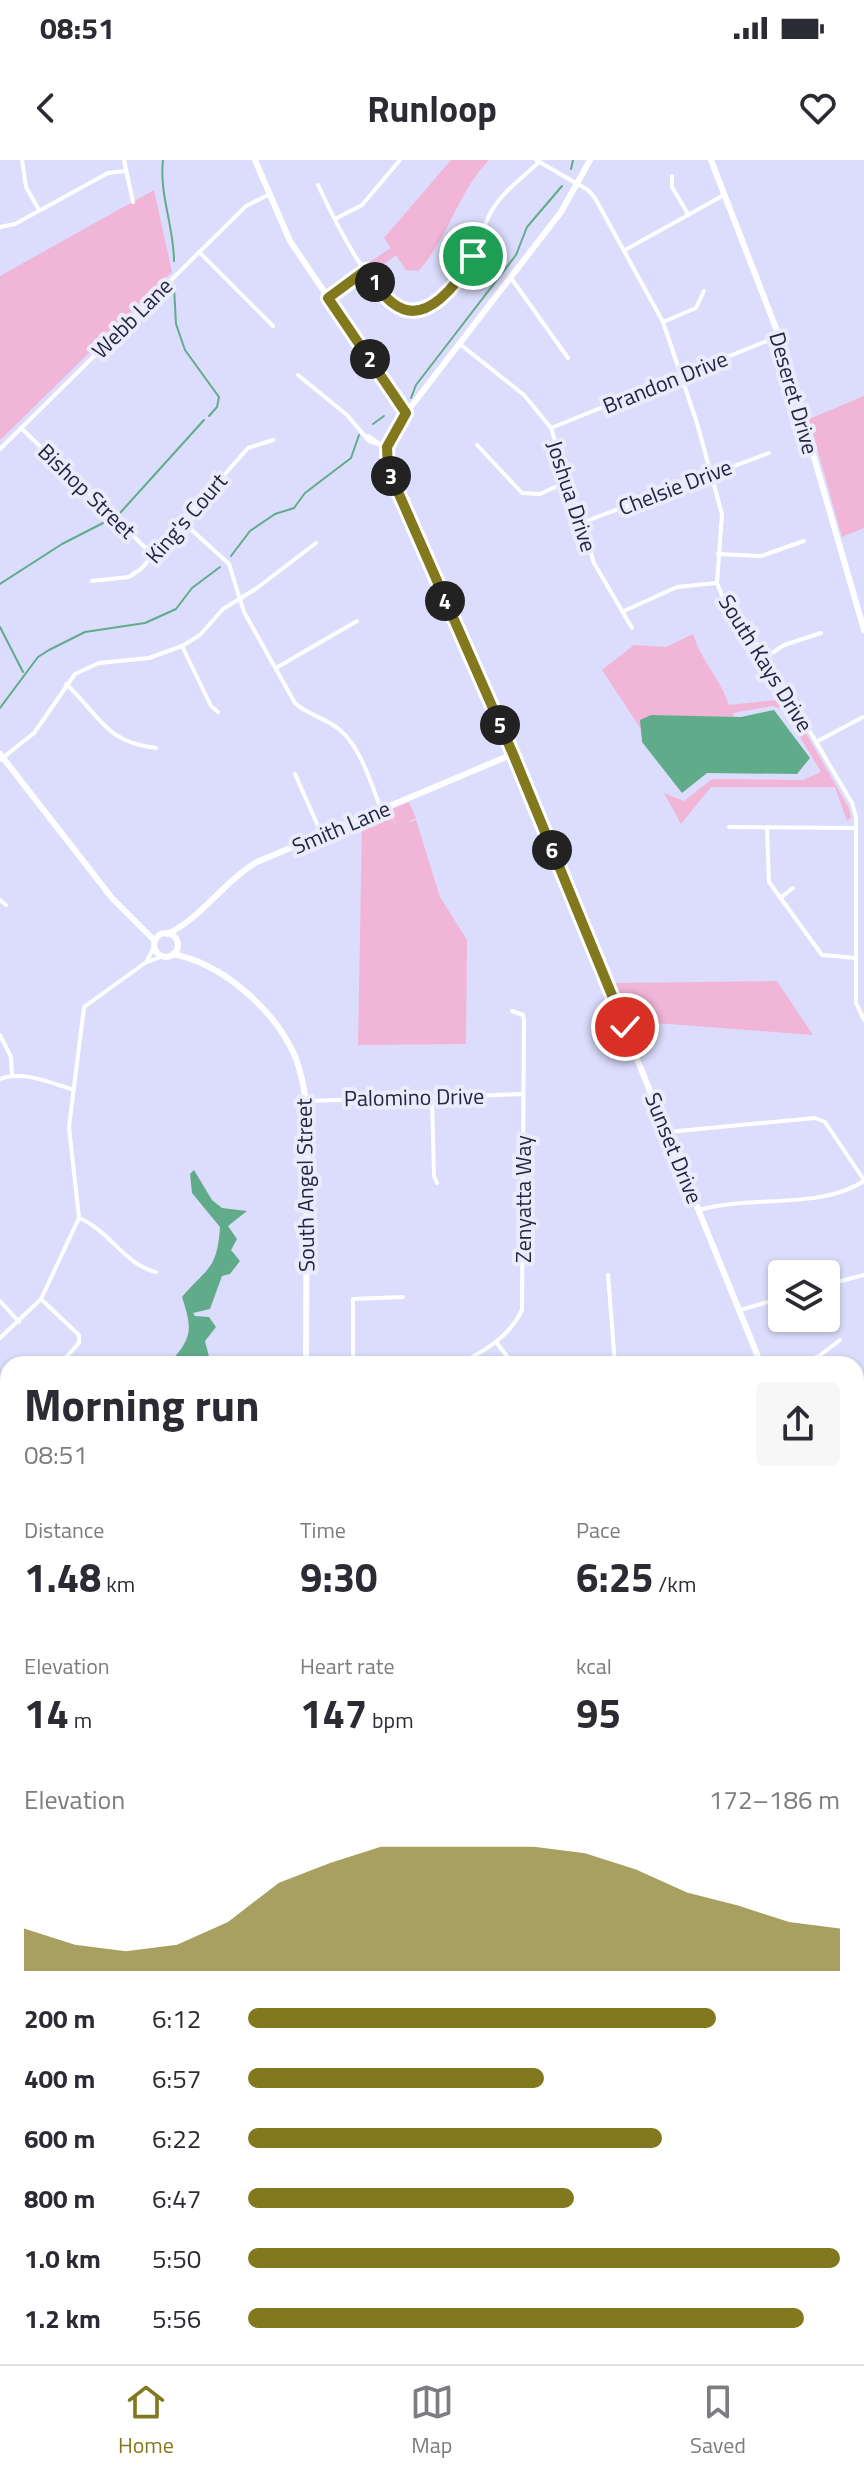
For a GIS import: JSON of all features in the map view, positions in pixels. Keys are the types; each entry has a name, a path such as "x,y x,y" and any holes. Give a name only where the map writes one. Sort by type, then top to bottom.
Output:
{"street":[{"path":"22,160 26,187 39,211"},
{"path":"124,160 133,202"},
{"path":"255,160 290,241 406,413"},
{"path":"334,219 362,205 400,160"},
{"path":"298,375 368,436 369,441 384,446 511,278 578,184 590,160"},
{"name":"Deseret Drive","path":"711,160 779,336 864,630"},
{"path":"318,185 334,219 366,270 391,303 407,312 423,310 435,304 469,264 500,199 537,161"},
{"name":"South Kays Drive","path":"537,161 578,184 595,198 663,322 722,514 717,583 723,598 766,657 852,803 856,828 856,1003 864,1020"},
{"path":"0,227 39,211 108,173 125,171"},
{"path":"672,176 672,187 688,214"},
{"name":"Webb Lane","path":"0,449 246,206 270,194"},
{"path":"625,250 724,194"},
{"path":"199,252 273,326"},
{"path":"328,298 366,270"},
{"path":"511,278 568,358"},
{"path":"663,322 696,308 704,291"},
{"name":"Brandon Drive","path":"551,428 779,336"},
{"name":"Joshua Drive","path":"461,345 533,404 551,428 594,563 632,628"},
{"name":"Bishop Street","path":"21,428 153,555"},
{"name":"King's Court","path":"92,581 129,577 153,555 248,448 273,440"},
{"path":"477,445 522,493 540,494 568,481"},
{"name":"Sunset Drive","path":"384,446 388,469 513,754 758,1356"},
{"name":"Chelsie Drive","path":"581,523 710,472 769,453"},
{"path":"183,522 229,564 240,599 295,703 306,714 342,731 356,751 381,809"},
{"path":"718,554 761,556 804,541"},
{"path":"163,956 144,928 112,898 1,757 34,733 75,674 99,663 149,658 182,646 200,635 223,609 316,543"},
{"path":"624,611 677,587 717,583"},
{"path":"276,668 357,621"},
{"path":"766,657 784,645 821,633"},
{"path":"182,646 211,706 218,712"},
{"path":"66,684 118,739 156,748"},
{"path":"816,742 863,717"},
{"name":"Smith Lane","path":"154,944 184,924 238,873 513,754"},
{"path":"295,774 322,835"},
{"path":"729,827 856,828"},
{"path":"767,827 767,874 780,898 822,955 856,958"},
{"path":"780,898 793,888"},
{"path":"0,900 6,905"},
{"name":"Smith Lane","path":"173,954 184,924"},
{"path":"144,928 165,934"},
{"name":"South Angel Street","path":"165,934 191,958"},
{"path":"145,963 154,944"},
{"path":"0,1338 41,1299 79,1218 69,1127 82,1016 90,1002 145,963 173,954"},
{"name":"South Angel Street","path":"173,954 191,958 224,976 270,1019 295,1057 306,1101 306,1356"},
{"name":"Zenyatta Way","path":"472,1356 496,1342 522,1310 524,1021 523,1015 512,1011"},
{"path":"0,1035 11,1057 12,1075"},
{"path":"0,1079 12,1075 74,1090"},
{"name":"Palomino Drive","path":"306,1101 523,1094"},
{"path":"432,1098 434,1176 437,1183"},
{"path":"668,1132 815,1118 825,1122 864,1180 836,1195 723,1203 699,1210"},
{"path":"79,1218 95,1226 143,1269 156,1272"},
{"path":"608,1275 614,1356"},
{"path":"840,1281 864,1275"},
{"path":"353,1356 353,1299 403,1297"},
{"path":"41,1299 79,1335 79,1343 67,1356"},
{"path":"0,1301 19,1322"},
{"path":"740,1310 768,1302"},
{"path":"819,1356 840,1340"},
{"path":"496,1342 507,1356"}],"shaded area":[{"path":"451,160 489,160 418,271 406,270 396,255 374,272 368,263 391,248 384,238"},
{"path":"154,190 172,272 0,440 0,276"},
{"path":"864,396 864,528 842,537 809,419"},
{"path":"693,634 729,705 786,699 849,808 851,818 847,821 835,787 711,787 681,824 664,793 684,801 712,779 803,780 821,772 783,709 772,706 733,713 734,717 651,715 643,732 602,670 634,645 666,647"},
{"path":"774,710 810,758 797,774 707,773 682,793 642,742 640,720 651,715 741,717"},
{"path":"409,802 416,818 404,824 416,820 440,897 467,940 466,1044 358,1045 362,823 388,811 397,827 390,810"},
{"path":"777,981 813,1035 629,1021 615,983"},
{"path":"194,1170 212,1200 222,1208 247,1211 228,1226 237,1239 231,1250 240,1261 230,1274 222,1276 210,1309 193,1313 195,1316 209,1317 216,1327 205,1341 209,1356 175,1356 186,1340 189,1326 182,1297 213,1261 219,1241 220,1227 192,1193 190,1174"}],"waterway":[{"path":"163,160 163,185 174,261"},
{"path":"571,169 573,160"},
{"path":"411,398 416,385 516,255 527,227 562,186"},
{"path":"174,287 176,324 185,350 219,397 217,407 209,416"},
{"path":"373,424 384,416"},
{"path":"120,513 204,420"},
{"path":"231,556 250,531 275,514 294,508 305,493 351,458 359,435"},
{"path":"0,584 62,544 105,522"},
{"path":"0,708 38,657 85,632 145,623 176,609 192,588 220,567"},
{"path":"0,627 23,672"}],"route":[{"path":"473,256 435,304 423,310 407,312 391,303 366,270 328,298 406,413 387,447 385,458 388,469 513,754 625,1027"}]}
